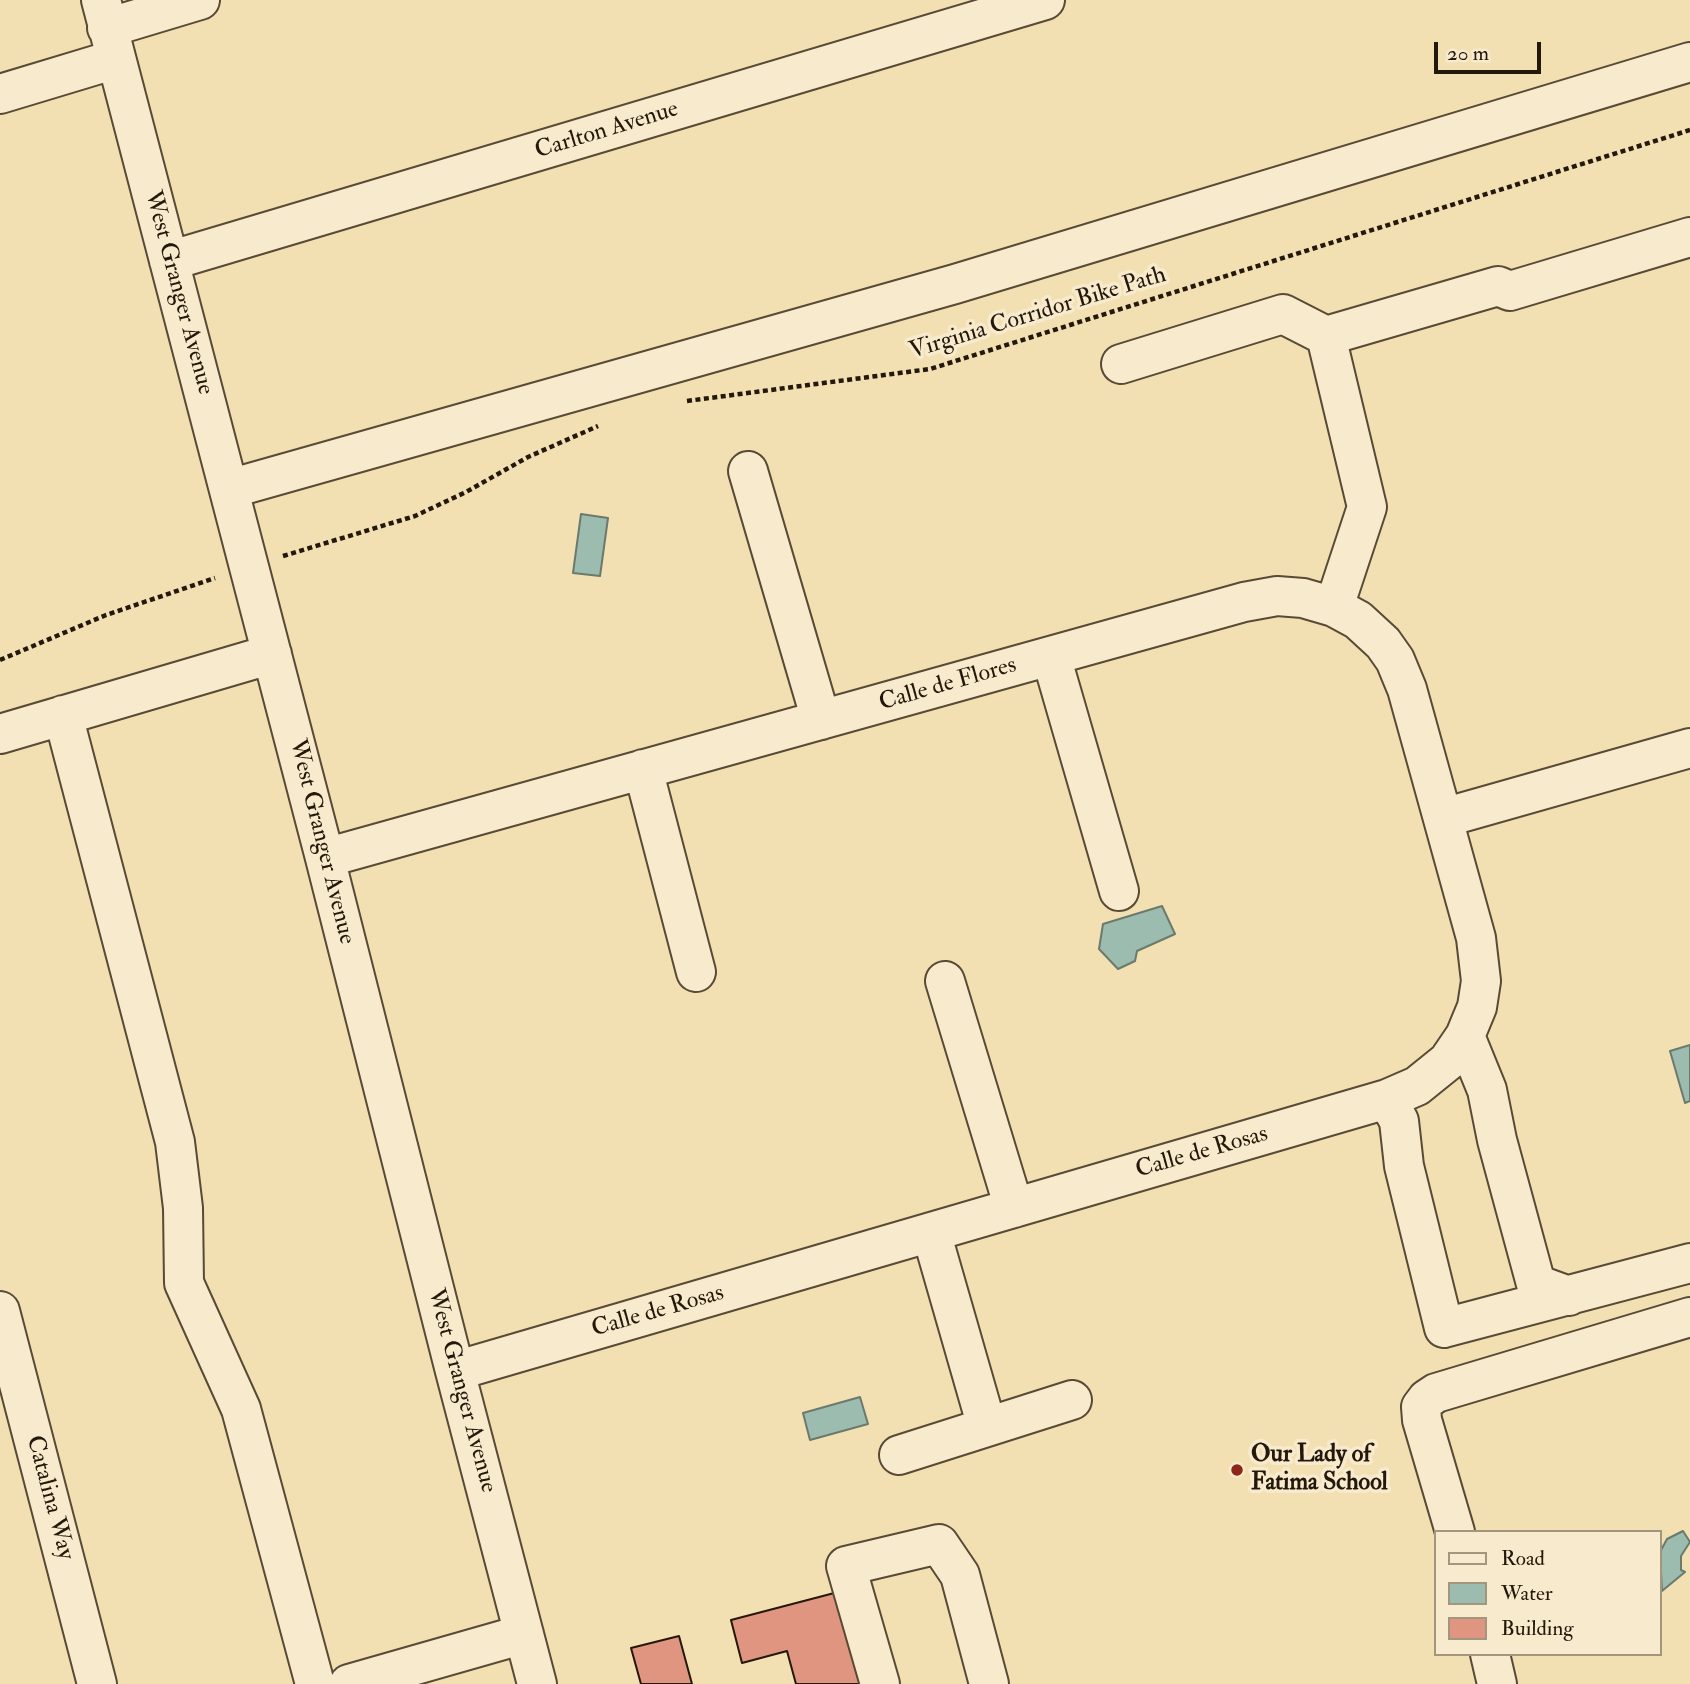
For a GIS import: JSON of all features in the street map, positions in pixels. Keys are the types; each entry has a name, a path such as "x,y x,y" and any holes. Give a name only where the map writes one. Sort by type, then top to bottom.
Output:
{"street":[{"path":"0,94 108,29 200,0"},
{"name":"Carlton Avenue","path":"169,261 1045,0"},
{"name":"West Granger Avenue","path":"108,29 537,1684"},
{"path":"229,489 956,284 1690,62"},
{"path":"1121,364 1283,314 1326,336 1498,286 1510,291 1690,237"},
{"path":"1326,336 1367,506 1334,607"},
{"path":"748,471 821,720"},
{"name":"Calle de Flores","path":"325,858 1244,602 1277,596 1303,598 1334,607 1358,620 1383,643 1395,660 1408,689 1443,818"},
{"path":"0,734 272,654"},
{"path":"1051,656 1119,891"},
{"path":"64,715 175,1142 184,1208 184,1283 241,1409 315,1684"},
{"path":"1443,818 1690,748"},
{"path":"643,769 696,972"},
{"name":"Calle de Rosas","path":"455,1371 1387,1099 1417,1086 1448,1061 1465,1037 1477,1007 1481,965 1443,818"},
{"path":"945,981 1014,1208"},
{"path":"1465,1037 1487,1090 1497,1140 1536,1284 1569,1296"},
{"path":"1387,1099 1399,1121 1404,1166 1444,1328 1690,1263"},
{"path":"931,1232 987,1427"},
{"name":"Catalina Way","path":"0,1311 97,1684"},
{"path":"1454,1530 1422,1420 1421,1408 1427,1399 1436,1393 1690,1317"},
{"path":"899,1455 1072,1400"},
{"path":"880,1684 846,1566 939,1544 960,1575 989,1684"},
{"path":"349,1684 524,1634"},
{"path":"1490,1656 1497,1684"}],"path":[{"name":"Virginia Corridor Bike Path","path":"679,402 930,369 1687,131"},
{"path":"279,557 415,516 466,492 528,457 601,425"},
{"path":"0,660 106,615 218,577"}],"water":[{"path":"581,514 608,518 600,576 573,573"},
{"path":"1162,906 1175,934 1137,951 1135,961 1118,969 1099,949 1103,924"},
{"path":"1690,1045 1690,1101 1685,1103 1670,1051"},
{"path":"860,1397 868,1424 810,1440 803,1413"},
{"path":"1683,1531 1690,1542 1681,1556 1681,1570 1685,1572 1662,1591 1662,1548 1667,1539"}],"building":[{"path":"842,1591 867,1684 796,1684 787,1651 742,1663 731,1620"},
{"path":"679,1636 692,1684 641,1684 631,1648"}],"place":[{"name":"Our Lady of Fatima School","path":"1237,1470"}]}
